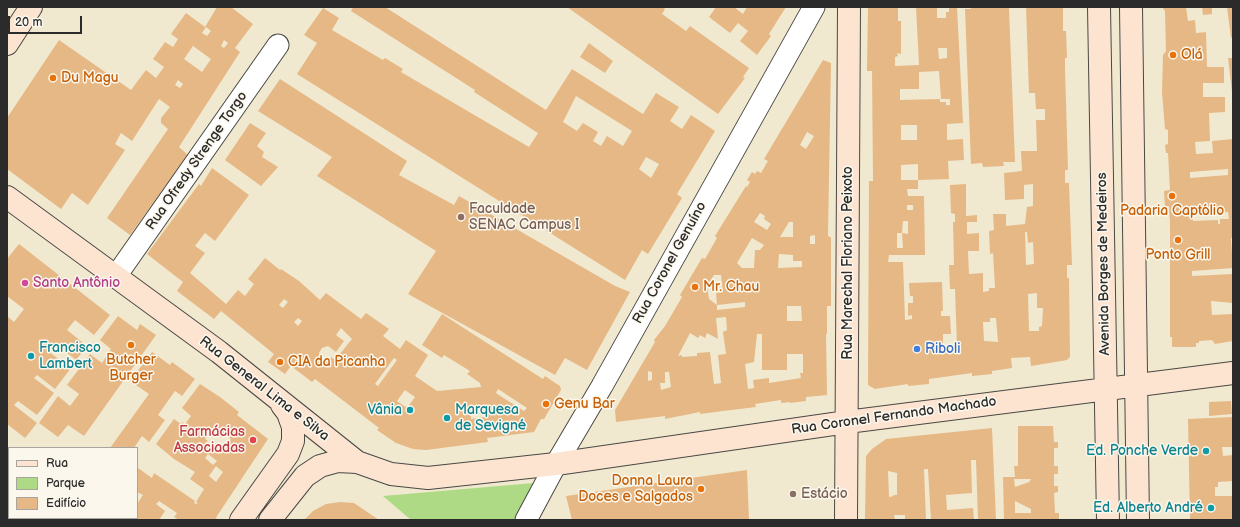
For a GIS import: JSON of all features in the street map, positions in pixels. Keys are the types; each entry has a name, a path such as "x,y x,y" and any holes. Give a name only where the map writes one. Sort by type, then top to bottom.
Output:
{"street":[{"path":"7,44 31,7"},
{"name":"Rua Coronel Genuíno","path":"526,520 556,464 602,386 814,7"},
{"name":"Rua Marechal Floriano Peixoto","path":"846,520 849,7"},
{"name":"Avenida Borges de Medeiros","path":"1099,7 1108,520"},
{"path":"1131,7 1138,520"},
{"name":"Rua Ofredy Strenge Torgo","path":"116,276 278,45"},
{"name":"Rua General Lima e Silva","path":"7,197 219,352 357,462 391,474 428,478 556,464"},
{"name":"Rua Coronel Fernando Machado","path":"556,464 846,422 1233,373"},
{"path":"241,520 288,454 293,440 293,426 288,413 279,400"},
{"path":"270,520 305,476 320,466 338,461 357,462"}],"green space":[{"path":"534,483 515,520 411,520 383,496"}],"building":[{"path":"217,7 231,7 253,24 235,48 240,52 179,147 188,155 130,235 107,218 168,129 161,123 161,118 170,107 159,99 132,141 121,133 115,144 125,150 88,205 72,193 61,209 7,169 7,118 59,40 131,90 146,70 156,78 164,67 153,59 165,42 173,47 178,39 171,34 186,13 205,27","holes":["206,27 211,31 207,36 202,33","224,40 228,43 224,48 221,46","193,46 211,59 202,72 184,59","178,80 183,84 180,88 175,85"]},
{"path":"353,7 385,7 546,110 572,69 643,114 656,93 679,107 670,121 682,129 691,115 715,131 677,194 682,198 648,254 642,250 625,280 297,74 317,43 304,35 323,8 339,18 332,30 383,60 385,58 403,69 401,72 529,147 538,133 474,92 475,90 351,11","holes":["576,96 632,131 623,146 607,136 601,146 593,141 598,132 583,123 577,131 563,122","646,157 659,164 651,178 639,169"]},
{"path":"567,7 662,7 665,9 662,14 686,31 690,26 749,68 743,77 745,78 718,114"},
{"path":"716,7 734,7 743,14 747,7 786,7 769,34 771,36 757,55 740,41 748,31 738,23 730,33 709,17"},
{"path":"868,7 898,7 898,21 901,21 901,54 897,53 898,56 895,57 895,66 919,65 916,7 937,7 937,18 946,18 946,12 949,12 949,7 957,7 963,123 947,124 947,140 963,139 964,160 948,161 949,179 918,180 918,189 907,189 908,196 924,196 925,255 889,255 888,262 903,262 905,320 912,319 912,315 908,316 908,303 913,303 913,296 910,296 909,283 942,282 943,311 941,311 941,316 950,316 951,334 943,334 943,350 952,350 951,346 957,346 955,289 950,289 949,265 954,265 953,222 955,222 955,214 951,213 950,185 966,184 966,216 977,215 977,222 967,222 967,234 979,233 979,251 968,251 969,274 983,273 983,292 989,291 989,288 995,288 993,253 990,254 989,231 994,230 993,214 1006,214 1006,226 1025,224 1027,207 1033,206 1033,184 1024,185 1024,199 1005,200 1004,173 1022,171 1021,151 1037,151 1036,120 1045,120 1045,109 1036,109 1035,93 1029,93 1026,7 1063,7 1063,31 1066,31 1067,58 1065,58 1065,69 1068,170 1065,170 1065,183 1069,183 1072,265 1067,265 1067,278 1069,278 1070,357 1067,360 1031,366 1030,357 1011,358 1012,368 992,371 992,374 972,376 972,373 929,379 929,384 908,386 908,384 875,389 868,385 869,181 873,181 872,71 867,71","holes":["938,48 947,48 947,58 939,59","939,71 941,99 950,99 950,105 946,105 946,102 940,102 940,99 900,100 900,89 919,89 919,72","901,125 917,125 917,140 901,140","918,164 918,180 901,180 901,165","907,205 913,205 913,210 907,210","903,221 908,221 908,234 902,233","1025,232 1027,232 1028,243 1033,242 1034,264 1026,265","897,233 902,233 903,248 897,248","1037,293 1037,308 1043,308 1042,326 1039,327 1039,331 1029,331 1028,294","990,318 996,318 998,342 984,341 983,322 990,322"]},
{"path":"971,7 1009,8 1015,162 1003,162 1004,166 983,167 982,163 971,164 965,9 971,9"},
{"path":"1162,7 1186,7 1188,21 1195,20 1196,33 1206,32 1207,67 1224,67 1224,83 1203,83 1203,97 1225,97 1225,112 1209,113 1210,141 1195,142 1196,154 1213,153 1212,141 1233,139 1233,238 1231,238 1233,268 1192,271 1192,276 1233,274 1233,303 1211,301 1212,315 1233,314 1233,341 1215,344 1212,340 1199,341 1199,343 1196,343 1196,347 1172,347 1172,337 1170,337 1170,223 1169,206 1165,207 1164,191 1170,190 1168,153 1166,153 1165,145 1168,144 1168,130 1165,129 1162,92 1163,55 1166,51 1165,11","holes":["1228,169 1228,175 1190,178 1190,172","1228,212 1229,219 1220,219 1220,224 1218,224 1218,220 1193,221 1193,215"]},
{"path":"1202,7 1212,7 1212,14 1203,15"},
{"path":"1227,7 1233,7 1233,37 1231,38"},
{"path":"589,43 613,61 605,73 580,57"},
{"path":"1228,58 1233,58 1233,92 1232,92"},
{"path":"823,60 831,63 828,235 831,237 831,306 827,306 827,395 806,397 806,401 781,403 781,400 755,404 756,407 700,414 700,412 665,419 665,416 616,422 615,410 655,342 654,340 665,326 682,297 680,295 702,258 705,259 717,238 715,236 750,182 747,180 752,172 755,174 757,171 761,173 768,161 764,159","holes":["807,132 814,136 806,149 800,145","760,213 765,216 764,219 771,224 767,230 754,222","789,222 793,222 793,237 780,237","815,235 815,244 810,244 810,236","752,238 764,245 760,250 755,250 754,268 742,268 737,263","779,254 793,255 793,261 802,261 802,267 778,268","714,275 721,275 723,292 716,293 717,305 709,299 707,286","745,302 745,307 717,310 717,305","787,306 801,306 802,321 787,321","726,317 727,330 723,332 726,354 718,355 721,383 714,384 710,352 697,353 697,356 678,356 690,333 698,338 700,335 705,338 707,333 718,339 716,318","757,334 762,334 762,370 787,370 787,354 803,354 803,373 800,373 801,378 769,383 769,378 753,380 754,388 748,389 745,364 754,362","648,371 652,372 652,380 648,381","665,372 669,372 671,387 661,390 660,383 665,383"]},
{"name":"Faculdade SENAC Campus I","path":"280,79 407,161 399,175 454,205 459,196 615,286 630,292 587,370 565,358 555,375 408,294 436,251 317,176 332,157 258,111"},
{"path":"250,123 266,133 257,146 264,152 262,157 278,167 261,186 225,160"},
{"path":"212,168 249,195 215,241 205,233 195,246 205,253 190,273 226,304 238,290 245,296 254,284 248,279 265,258 280,270 281,269 299,281 320,300 326,293 361,319 366,313 389,329 383,336 400,349 406,340 428,355 415,376 437,391 481,387 480,383 467,374 470,371 444,355 442,358 422,345 442,314 543,379 545,376 560,386 561,390 544,419 541,419 534,432 487,438 488,442 426,450 413,449 396,443 377,430 379,428 315,379 312,382 291,366 285,374 268,362 274,354 221,311 214,319 177,291 183,282 147,254 199,184 201,186","holes":["284,299 288,302 283,308 279,305","298,318 302,321 298,326 294,322","341,328 352,339 335,360 331,357 327,362 321,358 319,353 322,348 328,346 336,352 344,341 336,335","394,358 397,360 378,386 375,384","498,389 527,408 524,411 496,393","405,390 415,397 407,408 397,401","483,405 485,417 471,419 470,406"]},
{"name":"Francisco Lambert","path":"19,244 110,315 94,335 75,320 67,330 87,346 76,360 56,344 49,352 71,368 55,389 37,375 34,378 54,393 37,415 18,401 14,405 37,423 25,438 7,424 7,316 14,322 24,309 7,296 7,259"},
{"path":"118,316 137,330 140,324 156,335 84,436 68,425 58,437 39,423 58,396 70,406 79,394 67,385 90,354 102,363 111,349 100,340"},
{"path":"152,352 170,365 172,362 195,379 182,396 175,391 158,415 165,420 149,442 142,436 135,447 111,447 149,394 130,381"},
{"path":"200,384 239,412 237,415 268,439 217,516 216,518 218,520 179,520 174,517 177,513 159,501 156,504 165,511 159,520 63,520 138,519 138,502 143,495 138,492 138,468 152,478 154,473 195,501 194,503 198,503 196,502 204,489 190,479 195,472 174,459 156,444 174,419 181,424 182,422 185,424 191,416 182,408","holes":["211,432 213,434 215,432 221,437 223,433 231,439 221,453 206,442 208,441 205,439","208,454 217,461 213,465 205,458","216,466 223,472 216,482 209,476"]},
{"path":"1231,401 1232,414 1209,416 1209,402"},
{"name":"Ed. Ponche Verde","path":"1233,417 1233,447 1222,447 1223,456 1233,455 1233,481 1218,482 1218,487 1215,487 1215,496 1233,496 1233,520 1190,520 1188,419"},
{"path":"1018,426 1053,426 1054,442 1058,442 1058,448 1054,448 1054,466 1058,466 1058,474 1054,474 1054,486 1058,486 1058,492 1054,493 1055,513 1059,513 1059,520 1004,520 1003,477 1015,477 1014,466 1018,466","holes":["1014,479 1031,479 1029,482 1015,487","1015,501 1031,509 1031,513 1015,513"]},
{"path":"992,428 996,520 978,520 976,460 971,460 972,493 946,495 947,510 973,508 974,520 931,520 928,469 924,469 926,520 905,520 905,515 894,515 895,520 865,520 866,456 872,449 886,439","holes":["888,471 897,473 897,495 889,497"]},
{"path":"8,460 7,506 7,461"},
{"path":"747,470 749,520 572,520 566,496"},
{"path":"340,502 354,503 379,520 304,520 313,511 326,504"}],"place":[{"name":"Olá","path":"1173,55"},
{"name":"Du Magu","path":"53,78"},
{"name":"Padaria Captólio","path":"1172,196"},
{"name":"Faculdade SENAC Campus I","path":"461,217"},
{"name":"Ponto Grill","path":"1178,240"},
{"name":"Santo Antônio","path":"25,283"},
{"name":"Mr. Chau","path":"695,287"},
{"name":"Butcher Burger","path":"131,345"},
{"name":"Riboli","path":"917,349"},
{"name":"Francisco Lambert","path":"31,356"},
{"name":"CIA da Picanha","path":"280,362"},
{"name":"Genu Bar","path":"546,404"},
{"name":"Vânia","path":"410,410"},
{"name":"Marquesa de Sevigné","path":"447,418"},
{"name":"Farmácias Associadas","path":"253,440"},
{"name":"Ed. Ponche Verde","path":"1206,451"},
{"name":"Donna Laura Doces e Salgados","path":"701,489"},
{"name":"Estácio","path":"793,494"},
{"name":"Ed. Alberto André","path":"1211,508"}]}
